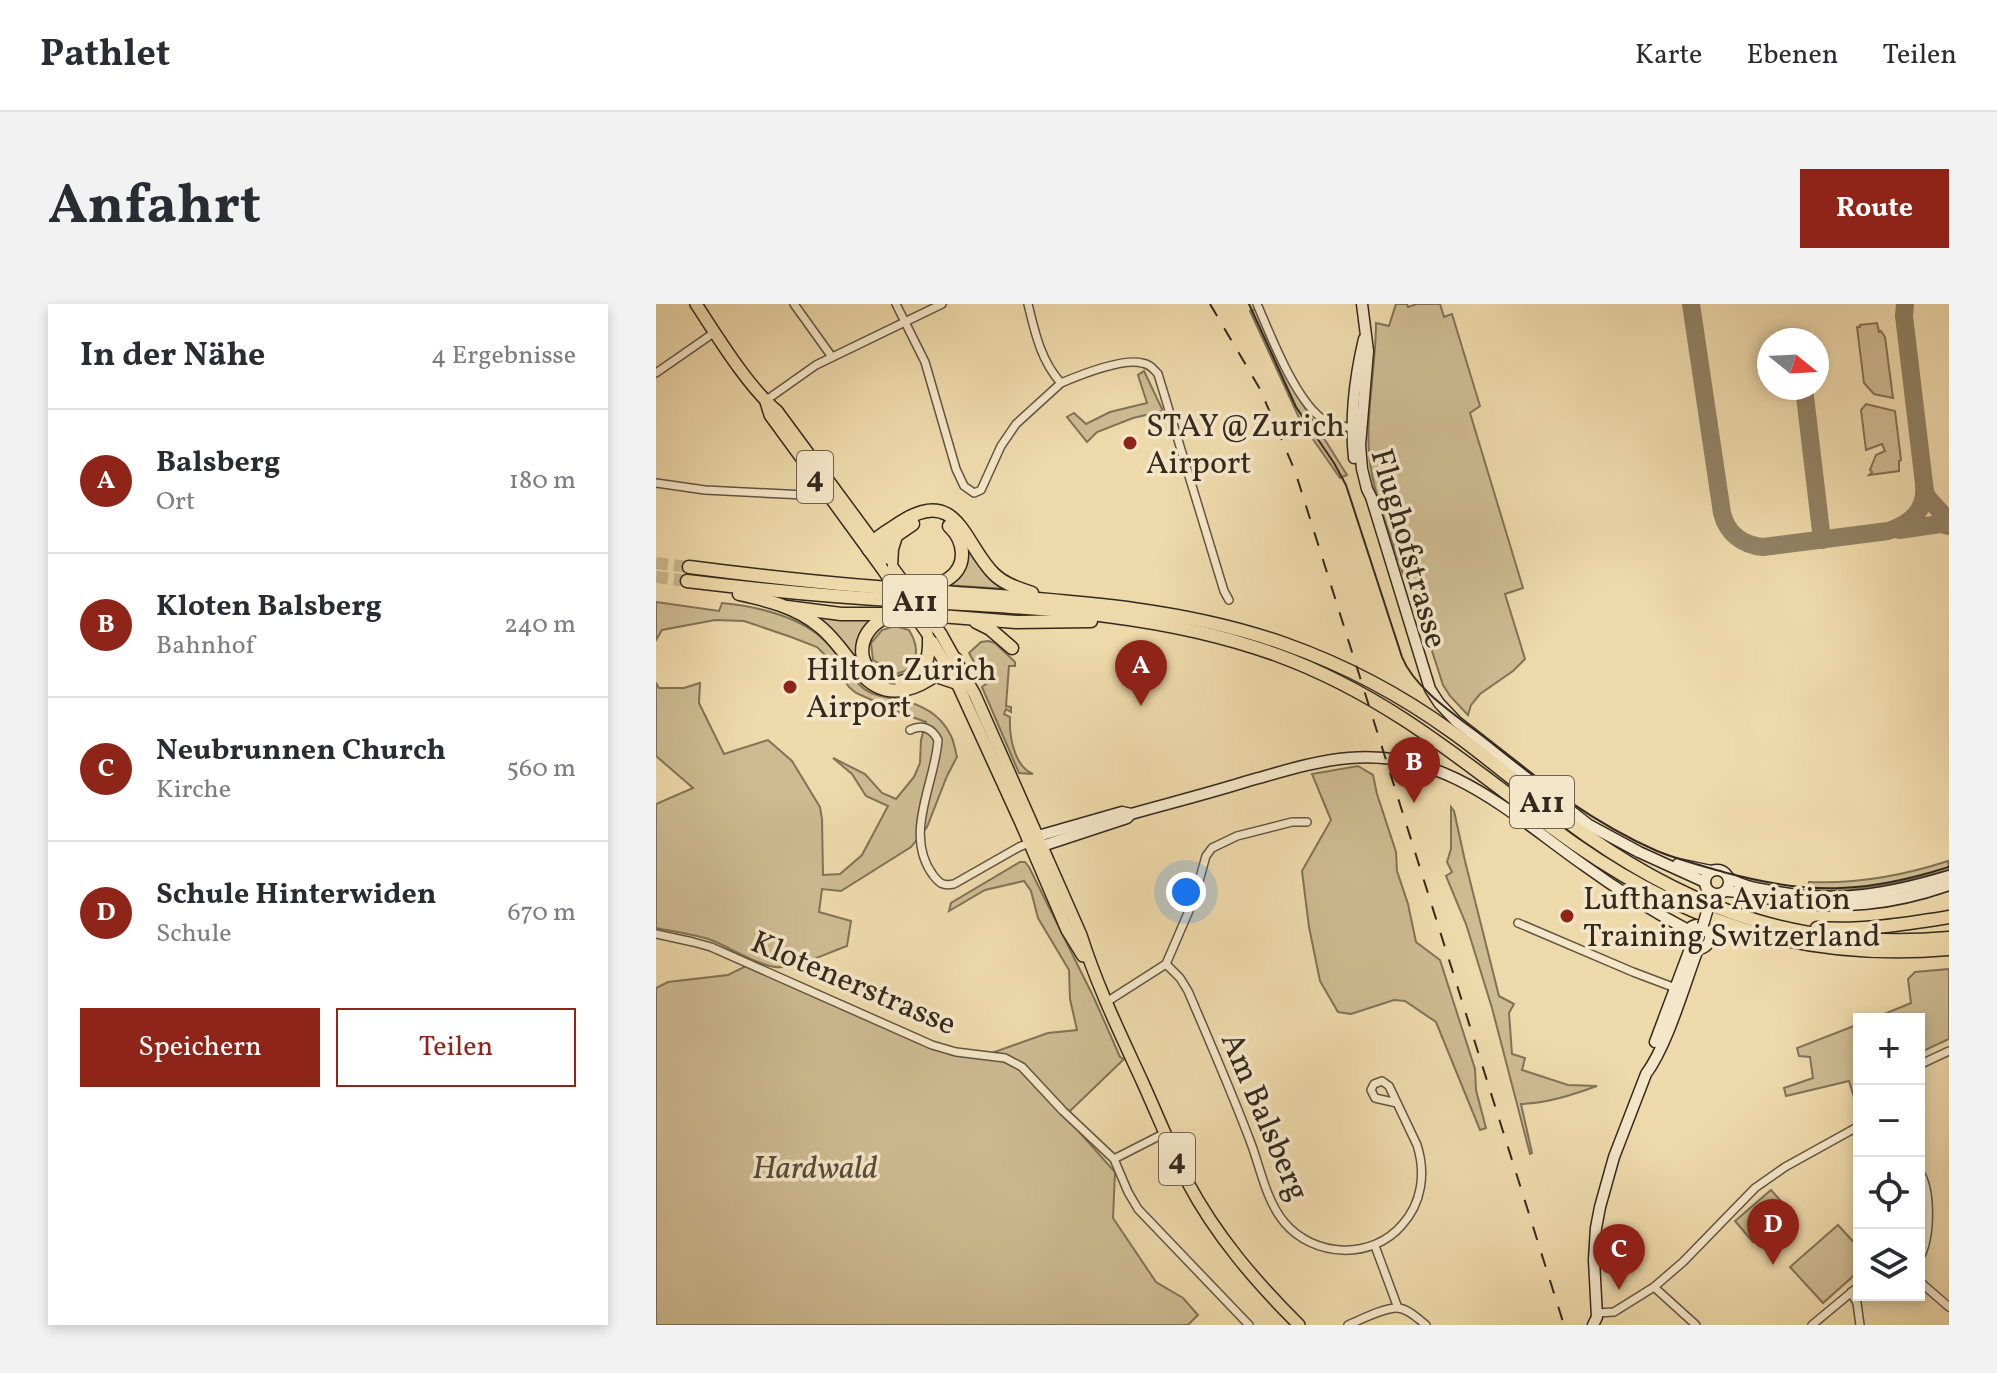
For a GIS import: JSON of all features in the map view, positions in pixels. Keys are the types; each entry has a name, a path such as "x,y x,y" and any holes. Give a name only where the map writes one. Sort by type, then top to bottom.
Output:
{"highway":[{"path":"873,546 917,513 930,511 943,514 962,527 987,567 998,578 1055,600"},
{"path":"873,546 896,536 916,522 928,519 944,522 951,527 959,538 962,554 955,572 947,579 917,590"},
{"path":"888,567 896,536"},
{"path":"687,577 787,607 841,614 962,617 1016,622 1143,620"},
{"name":"A11","path":"687,577 792,579 1055,600 1139,609 1207,622 1279,642 1348,670 1403,699 1443,725 1613,853 1689,894 1745,915 1819,928 1855,929 1949,917"},
{"name":"A11","path":"687,577 835,596 1033,609 1143,620 1260,649 1316,670 1403,717 1607,865 1654,893 1709,918 1760,935 1829,948 1888,952 1949,949"},
{"path":"787,607 823,628 864,677 879,688 895,691 907,689 936,676 950,663"},
{"path":"895,614 868,631 862,645 865,663 872,673 885,681 903,682 950,663"},
{"path":"962,617 990,629 1012,648 1008,635 1016,622"},
{"path":"919,674 927,660 932,634"},
{"path":"936,676 957,683"},
{"path":"1689,894 1755,921 1800,932 1868,940 1949,938"}],"main road":[{"name":"4","path":"696,304 765,401 770,415 873,546 950,663 975,695 1036,842 1067,930 1092,970 1187,1180 1222,1238 1267,1293 1299,1325"},
{"path":"1356,430 1360,353 1365,335 1362,304"},
{"name":"Flughofstrasse","path":"1356,430 1367,489 1430,689 1439,703 1456,721 1589,825 1705,882"},
{"name":"4","path":"950,663 1036,842"},
{"path":"1036,842 1122,812 1131,814 1323,761 1378,757 1413,762 1451,775 1476,788 1627,895 1688,930"},
{"name":"Flughofstrasse","path":"1661,861 1711,871"},
{"path":"1726,891 1729,878 1725,872 1711,871 1707,874 1707,889 1713,894 1726,891 1781,901 1840,906 1899,901 1949,885"},
{"path":"1729,878 1754,888 1813,897 1841,897 1896,891 1949,876"},
{"path":"1703,925 1713,894"},
{"path":"1696,924 1703,925 1709,931 1710,939 1706,947 1694,948 1686,937 1688,930 1696,924"},
{"path":"1593,1325 1597,1313 1594,1260 1600,1207 1614,1157 1646,1074 1666,1034 1694,948"}],"street":[{"path":"794,304 832,357"},
{"path":"896,304 925,362 956,469 964,486 972,493 981,490 1001,446 1016,424 1061,383 1084,373 1137,362 1151,366 1158,374 1229,600"},
{"path":"765,401 815,366 942,304"},
{"path":"1028,304 1041,351 1050,371 1061,383"},
{"name":"Flughofstrasse","path":"1257,304 1306,404 1329,422 1356,430"},
{"path":"656,373 715,332"},
{"path":"656,483 705,490 804,495"},
{"path":"910,730 927,728 938,740 923,813 921,840 923,855 939,883 945,886 954,884 1019,847 1036,842"},
{"path":"1105,1003 1166,964 1194,899 1206,856 1212,848 1237,836 1290,822 1307,822"},
{"path":"1518,923 1679,990"},
{"name":"Klotenerstrasse","path":"656,934 711,947 932,1045 956,1052 1010,1059 1114,1159"},
{"name":"Am Balsberg","path":"1166,964 1188,991 1281,1218 1306,1241 1323,1248 1342,1250 1375,1246"},
{"path":"1925,1062 1949,1051"},
{"path":"1397,1103 1419,1151 1422,1170 1416,1204 1405,1222 1375,1246 1398,1308"},
{"path":"1597,1313 1614,1312 1654,1287 1683,1262 1755,1188 1785,1167 1853,1129"},
{"path":"1165,1133 1114,1159 1128,1192 1138,1209 1249,1325"},
{"path":"1925,1184 1929,1202 1925,1235"},
{"path":"1925,1286 1949,1307"},
{"path":"1654,1287 1696,1325"},
{"path":"1812,1325 1851,1292 1857,1303 1860,1325"},
{"path":"1348,1325 1398,1308 1426,1325"}],"green space":[{"path":"1396,304 1407,304 1408,307 1440,304 1444,317 1452,314 1480,406 1470,413 1523,588 1505,594 1525,659 1480,694 1468,715 1443,685 1407,573 1403,574 1383,514 1371,468 1369,421 1376,323 1389,326"},
{"path":"1255,309 1300,400 1347,475 1340,478 1301,422 1250,311"},
{"path":"1877,323 1879,332 1885,337 1893,398 1874,394 1864,383 1857,327"},
{"path":"1144,371 1163,411 1133,418 1097,432 1087,442 1067,417 1074,413 1086,424 1110,412 1147,403 1138,375"},
{"path":"1866,404 1895,411 1901,460 1899,471 1869,475 1876,455 1885,451 1882,444 1866,450 1861,410"},
{"path":"965,544 1008,589 944,585"},
{"path":"656,602 719,611 722,603 764,610 793,620 828,644 865,690 927,710 940,720 951,736 957,757 927,827 911,847 841,891 822,889 819,912 851,921 847,946 802,963 775,967 711,940 656,928 656,804 693,788 656,756 656,683 659,688 684,688 700,683 699,703 724,754 768,740 792,761 820,807 823,875 840,874 862,855 888,806 866,796 852,774 833,758 865,774 882,793 896,799 914,777 920,763 926,722 856,693 817,647 744,621 715,620 662,630 656,640"},
{"path":"815,617 874,619 867,626 867,673"},
{"path":"895,626 909,630 916,650 910,667 896,674 873,660 871,643 882,630"},
{"path":"981,642 995,643 1015,662 1015,666 1009,666 1006,706 1011,707 1011,712 1006,709 1004,714 1010,717 1010,733 1017,757 1033,774 1019,773 982,687 986,684 969,653"},
{"path":"1358,766 1373,775 1396,852 1397,871 1416,942 1440,960 1475,1069 1476,1090 1486,1128 1480,1130 1436,1022 1405,1001 1394,1000 1351,1014 1338,1012 1320,981 1302,871 1331,820 1312,774"},
{"path":"1451,807 1499,996 1514,1004 1509,1013 1512,1054 1525,1058 1522,1070 1568,1085 1597,1086 1550,1100 1521,1104 1530,1154 1492,1008 1466,924 1446,876 1452,872 1447,862 1451,849"},
{"path":"1948,861 1949,870 1897,883 1862,889 1808,890 1809,882 1879,878"},
{"name":"Hardwald","path":"1020,862 1025,862 1029,867 1120,1057 1124,1059 1070,1111 1080,1133 1115,1172 1113,1218 1156,1282 1183,1298 1198,1315 1188,1325 656,1325 656,988 668,982 728,975 746,966 952,1055 989,1054 1048,1033 1077,1030 1070,999 1069,970 1038,918 1031,891 1024,881 985,890 949,911 951,903"},
{"path":"1949,969 1949,1039 1925,1050 1925,1013 1887,1013 1911,1003 1908,979 1915,972"},
{"path":"1853,1026 1853,1094 1849,1081 1786,1096 1784,1088 1813,1078 1810,1057 1799,1056 1797,1048"},
{"path":"1771,1190 1789,1210 1753,1242 1735,1221"},
{"path":"1838,1225 1853,1241 1853,1276 1823,1303 1790,1267"}],"taxiway":[{"path":"1691,304 1722,513 1736,537 1763,547 1888,531 1916,515 1923,501 1924,484"},
{"path":"1905,304 1925,492 1949,521"},
{"path":"1805,400 1822,540"},
{"path":"1899,530 1940,524 1949,526"}],"tunnel":[{"path":"656,563 689,567"},
{"path":"656,577 687,581"}],"tram line":[{"path":"1249,304 1296,407 1346,485 1402,657 1417,681 1452,713 1590,815 1634,840 1682,860 1769,883 1826,888 1882,884 1949,867"}],"railway":[{"path":"1210,304 1260,389 1295,471 1564,1325"}],"place":[{"name":"STAY@Zurich Airport","path":"1130,443"},
{"name":"Hilton Zurich Airport","path":"790,687"},
{"name":"Balsberg","path":"1141,706"},
{"name":"Kloten Balsberg","path":"1414,803"},
{"name":"Lufthansa Aviation Training Switzerland","path":"1567,916"},
{"name":"Schule Hinterwiden","path":"1773,1265"},
{"name":"Neubrunnen Church","path":"1619,1290"}]}
